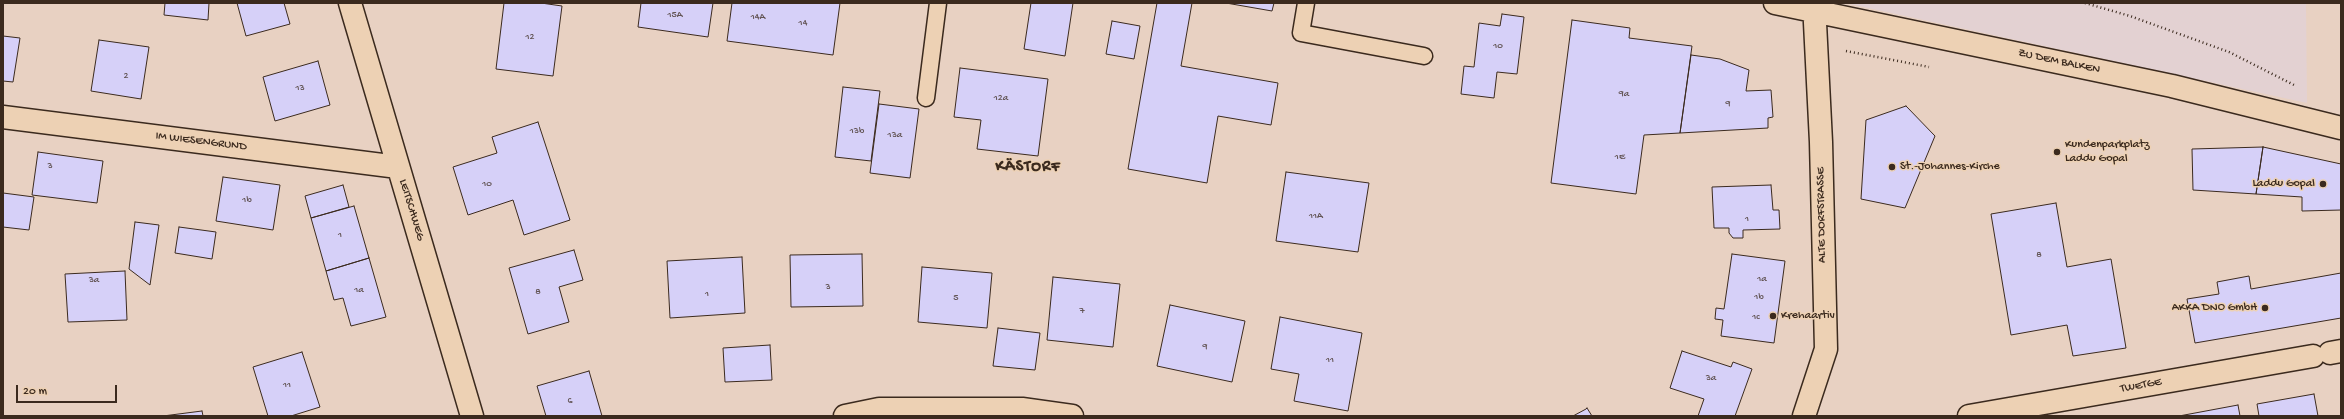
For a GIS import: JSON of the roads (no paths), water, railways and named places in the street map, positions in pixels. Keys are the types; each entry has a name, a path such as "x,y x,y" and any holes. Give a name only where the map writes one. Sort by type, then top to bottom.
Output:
{"street":[{"name":"LEITSCHWEG","path":"350,3 472,416"},
{"name":"ZU DEM BALKEN","path":"1775,3 1814,6 2172,86 2341,128"},
{"name":"ALTE DORFSTRASSE","path":"1804,416 1826,349 1821,142 1814,6"},
{"name":"IM WIESENGRUND","path":"3,117 398,167"},
{"name":"TWETGE","path":"1969,416 2328,354"},
{"path":"845,416 878,409 1022,409 1072,416"}],"lane":[{"path":"926,98 938,3"},
{"path":"1306,3 1301,33 1424,56"}],"place":[{"name":"Kundenparkplatz Laddu Gopal","path":"2057,152"},
{"name":"St.-Johannes-Kirche","path":"1892,167"},
{"name":"Laddu Gopal","path":"2323,184"},
{"name":"AKKA DNO GmbH","path":"2265,308"},
{"name":"Krehaartiv","path":"1773,316"}],"district":[{"name":"KÄSTORF","path":"1028,168"}]}
